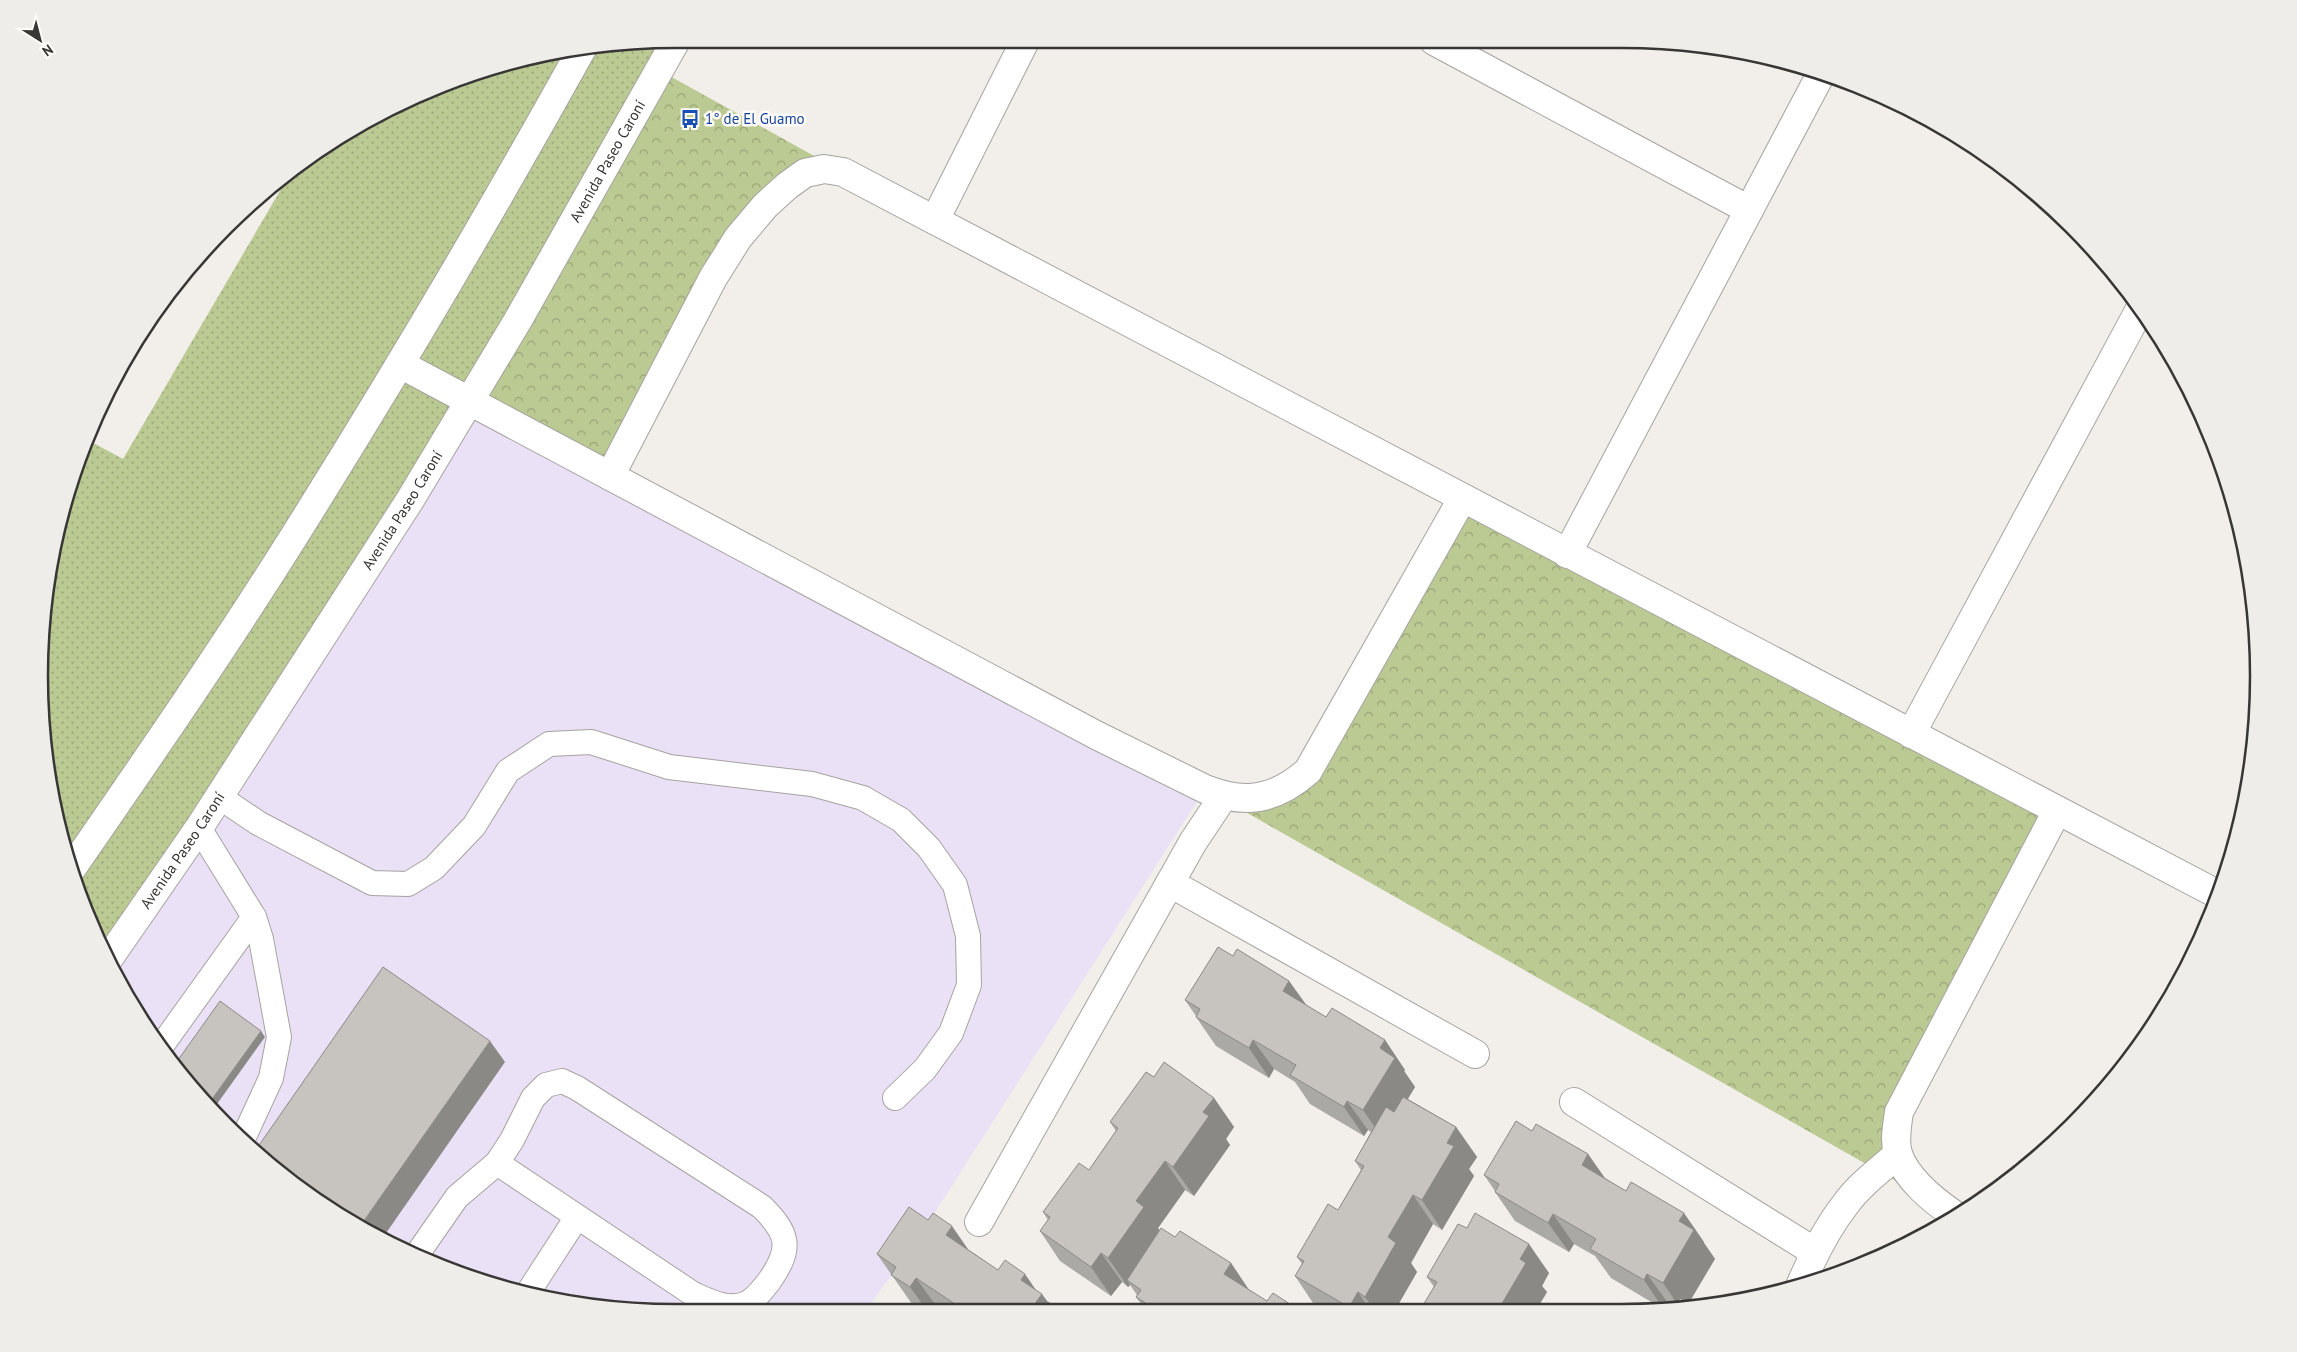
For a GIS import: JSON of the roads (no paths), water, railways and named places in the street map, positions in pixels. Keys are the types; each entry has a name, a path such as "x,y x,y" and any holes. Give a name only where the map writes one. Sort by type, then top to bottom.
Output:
{"street":[{"name":"Avenida Paseo Caroní","path":"112,954 200,828 218,796 410,500 611,158 672,47"},
{"path":"935,220 1022,47"},
{"path":"1445,47 1749,210"},
{"path":"76,862 292,540 501,194 578,56"},
{"path":"1567,554 1818,79"},
{"path":"610,476 713,278 738,238 765,206 805,173 824,169 843,172 1462,499 2211,891"},
{"path":"1911,734 2136,316"},
{"path":"400,364 1096,735 1223,796 1243,799 1263,797 1280,791 1308,771 1462,499"},
{"path":"979,1222 1170,882 1223,796"},
{"path":"1949,1212 1940,1206 1906,1171 1898,1154 1896,1136 1899,1112 2057,811"},
{"path":"1170,882 1475,1054"},
{"path":"1574,1102 1815,1252"},
{"path":"1804,1277 1815,1252 1844,1205 1864,1183 1898,1154"}],"lane":[{"path":"218,796 258,823 372,883 408,884 434,868 474,826 508,771 549,744 591,742 669,767 812,784 863,798 901,820 929,848 955,885 968,936 969,985 951,1033 925,1069 895,1098"},
{"path":"200,828 254,917 261,939 279,1037 271,1078 246,1133"},
{"path":"165,1042 254,917"},
{"path":"423,1251 457,1197 496,1162 512,1140 533,1098 546,1085 562,1081 577,1088 762,1206 778,1223 786,1243 782,1262 763,1290 745,1304"},
{"path":"496,1162 693,1294 716,1304"},
{"path":"531,1287 577,1217"}],"place":[{"name":"1° de El Guamo","path":"690,119"}]}
